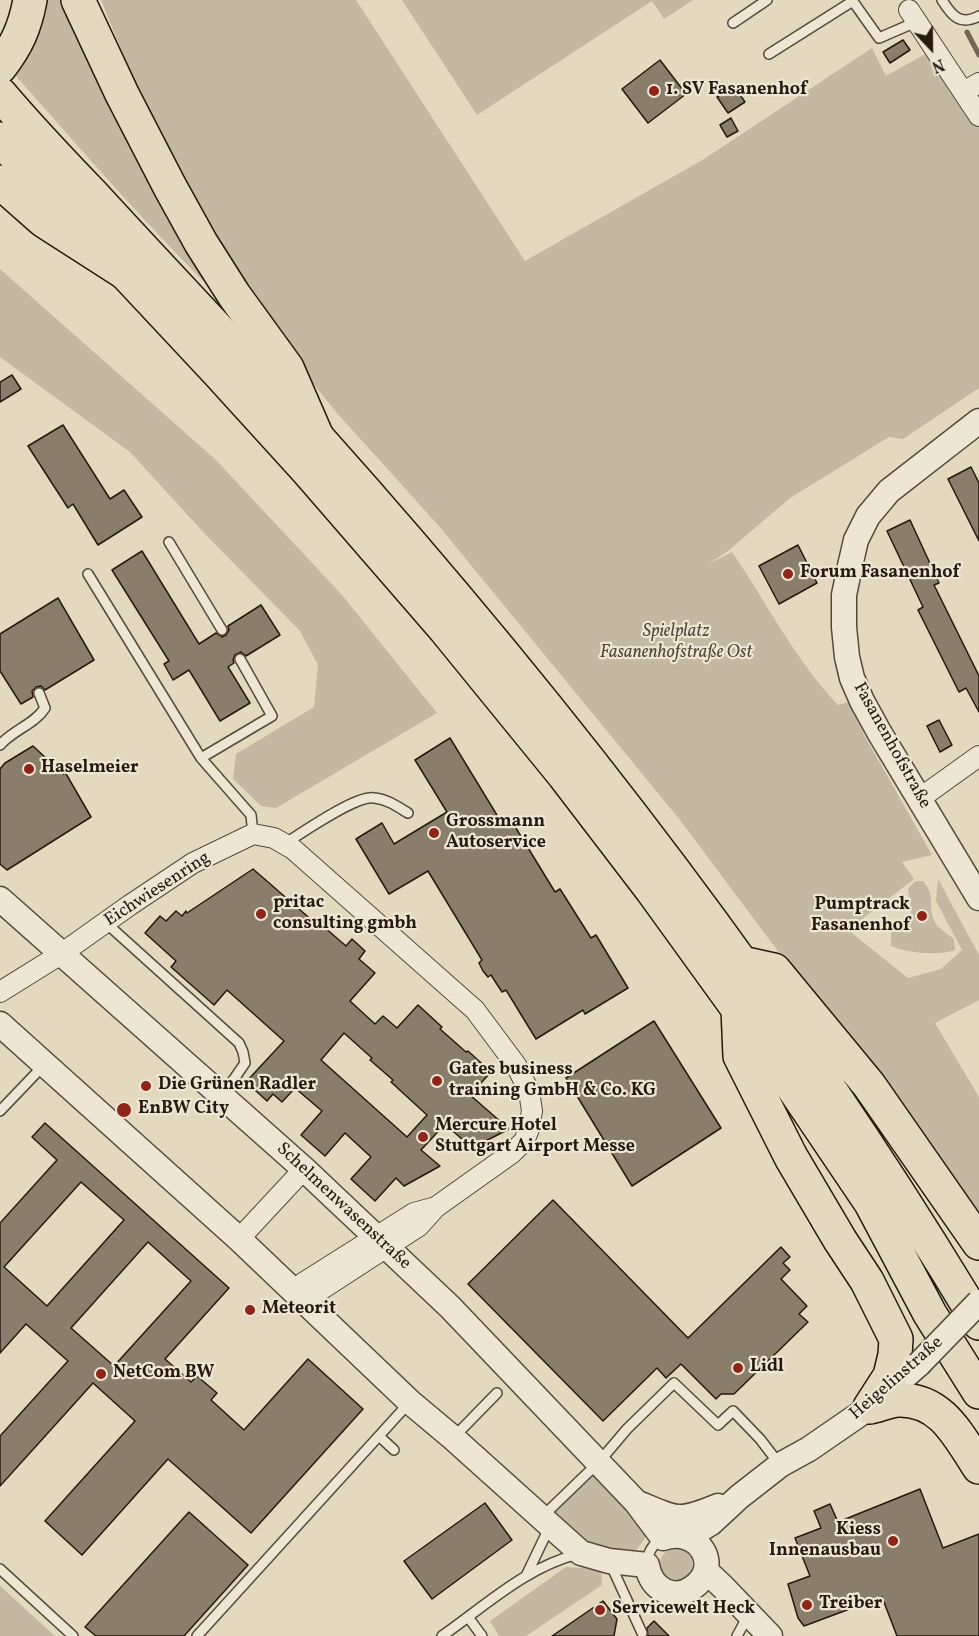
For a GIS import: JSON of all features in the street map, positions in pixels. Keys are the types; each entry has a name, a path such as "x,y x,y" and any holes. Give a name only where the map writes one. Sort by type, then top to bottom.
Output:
{"highway":[{"path":"7,58 25,24 30,0"},
{"path":"78,0 122,94 201,243 234,295 287,368 317,437"},
{"path":"0,94 317,437 494,641 574,741 742,963 862,1137 979,1323"},
{"path":"0,139 293,454 445,628 578,793 738,1009 870,1203 930,1314 979,1392"},
{"path":"0,182 43,220 124,272"},
{"path":"742,963 774,970 868,1085 979,1243"},
{"path":"738,1009 740,1056 791,1157 867,1281 896,1339 890,1376 870,1407"},
{"path":"870,1407 895,1400 915,1401 932,1408 947,1420 979,1467"}],"street":[{"path":"912,16 971,87 979,116"},
{"name":"Fasanenhofstraße","path":"979,421 889,491 868,516 856,540 844,595 847,657 852,678 862,701 979,898"},
{"path":"919,799 979,756"},
{"path":"253,834 274,838 293,849 475,1010 516,1065 529,1091 532,1111 529,1130 524,1141 512,1153 436,1207 419,1226 381,1242 300,1295"},
{"name":"Eichwiesenring","path":"0,992 61,954 130,904 193,863 253,834"},
{"name":"Schelmenwasenstraße","path":"0,898 304,1169 450,1307 636,1502 663,1538"},
{"path":"0,1024 300,1295 410,1402 581,1553 609,1560 647,1565 653,1583 660,1589 669,1592 687,1592 744,1608"},
{"path":"239,1239 304,1169"},
{"name":"Heigelinstraße","path":"699,1552 711,1523 739,1497 780,1465 809,1449 870,1407 919,1364 979,1302"},
{"name":"Heigelinstraße","path":"699,1552 723,1535 749,1506 786,1474 809,1449"},
{"path":"636,1502 666,1516 680,1518 693,1516 739,1497"},
{"path":"663,1538 679,1535 699,1552 770,1636"},
{"path":"687,1592 698,1585 703,1578 699,1552"}],"lane":[{"path":"733,23 767,0"},
{"path":"942,0 951,15 960,20 974,19 979,16"},
{"path":"769,54 852,1 879,38 912,16"},
{"path":"169,542 222,630"},
{"path":"87,574 201,758 251,815 253,834"},
{"path":"201,758 272,716 240,659"},
{"path":"0,745 6,738 41,715 45,708 39,693"},
{"path":"284,844 358,800 372,797 387,801 408,813"},
{"path":"106,923 239,1043 245,1063 219,1095"},
{"path":"0,1112 45,1064"},
{"path":"526,1576 545,1521 627,1429 674,1383 718,1425 733,1411 760,1439 780,1465"},
{"path":"453,1438 497,1393"},
{"path":"197,1636 410,1402"},
{"path":"379,1436 394,1450"},
{"path":"647,1565 651,1549 663,1538"},
{"path":"442,1636 526,1576 554,1562 581,1553"},
{"path":"609,1560 642,1633"},
{"path":"0,1569 73,1636"},
{"path":"737,1636 744,1608"},
{"path":"468,1617 482,1636"}],"green space":[{"path":"38,0 70,0 229,306 147,222 16,76 35,43 32,37"},
{"name":"Spielplatz Fasanenhofstraße Ost","path":"101,0 356,0 525,261 704,159 872,48 886,76 934,49 979,119 979,388 903,439 889,437 790,498 728,551 707,565 732,552 808,669 838,705 849,702 863,733 932,855 902,862 914,879 848,930 908,978 941,969 962,950 936,901 938,879 979,955 979,1000 935,1023 979,1097 979,1227 845,1041 680,820 438,525 336,412 281,344 226,263 132,76"},
{"path":"402,0 693,0 664,19 652,1 477,115"},
{"path":"0,269 216,460 342,595 437,713 276,808 261,806 233,779 236,754 314,707 318,665 300,631 206,535 130,452 0,357"},
{"name":"Pumptrack Fasanenhof","path":"916,881 923,881 927,887 931,896 934,922 954,939 955,950 923,953 891,946 891,932 906,928 911,920 908,888"},
{"path":"597,1471 650,1531 633,1555 593,1549 550,1515"},
{"path":"676,1548 687,1553 692,1564 687,1575 676,1580 665,1575 660,1564 665,1553"},
{"path":"566,1567 601,1569 602,1585 526,1636 499,1636 490,1621"},
{"path":"0,1586 55,1636 0,1636"}],"building":[{"path":"903,40 910,50 890,63 883,52"},
{"name":"1. SV Fasanenhof","path":"660,60 686,94 648,123 622,89"},
{"path":"734,86 745,102 728,113 717,97"},
{"path":"731,118 738,131 727,137 720,125"},
{"path":"12,375 21,389 0,402 0,382"},
{"path":"63,425 110,499 124,490 142,517 98,545 73,504 68,508 28,446"},
{"path":"971,467 979,483 979,541 948,479"},
{"path":"910,520 939,583 934,585 979,676 979,712 966,688 959,692 918,610 923,607 887,531"},
{"name":"Forum Fasanenhof","path":"798,545 817,583 779,604 759,566"},
{"path":"142,551 199,644 216,633 222,637 226,635 229,630 228,626 261,605 280,635 246,656 241,652 235,655 234,663 228,667 250,703 220,721 189,670 173,680 164,664 169,661 112,570"},
{"path":"58,598 94,660 45,690 41,686 36,687 32,691 33,697 21,704 0,671 0,634"},
{"path":"939,720 952,745 940,752 927,726"},
{"path":"450,738 503,825 511,820 555,892 560,889 591,938 596,935 628,988 585,1014 583,1010 536,1039 506,990 502,992 491,975 488,977 483,971 479,963 482,960 428,871 389,894 356,839 382,823 394,844 447,812 415,760"},
{"path":"33,746 63,774 65,772 91,817 7,870 0,864 0,769 5,763"},
{"path":"253,869 322,929 324,927 346,946 352,939 365,951 359,959 375,973 350,1001 375,1024 383,1016 397,1028 418,1005 442,1027 440,1029 491,1072 470,1095 509,1129 472,1148 445,1124 421,1150 440,1166 404,1186 396,1178 375,1201 351,1179 371,1157 345,1133 325,1156 301,1135 322,1111 295,1088 282,1102 273,1094 267,1101 246,1082 284,1041 227,990 214,1005 171,967 176,961 145,933 160,916 166,921 176,911 182,916 186,911 187,913","holes":["344,1033 372,1058 370,1060 393,1080 391,1082 427,1115 407,1137 321,1060"]},
{"path":"654,1021 721,1128 632,1186 566,1078"},
{"path":"45,1123 229,1288 165,1359 191,1382 197,1376 217,1393 211,1400 244,1430 308,1359 363,1409 251,1533 168,1459 82,1555 45,1521 135,1421 93,1383 0,1486 0,1436 68,1361 26,1324 0,1353 0,1223 57,1160 32,1137","holes":["81,1182 124,1220 47,1306 4,1267","148,1242 191,1281 114,1366 71,1328"]},
{"path":"553,1200 688,1338 781,1247 790,1257 783,1263 790,1270 781,1279 807,1306 799,1314 808,1322 734,1394 721,1394 716,1399 681,1364 666,1378 657,1368 603,1421 468,1284"},
{"path":"920,1489 943,1548 979,1534 979,1636 897,1636 882,1597 804,1626 798,1618 788,1584 810,1576 795,1538 821,1528 814,1511 830,1504 838,1522"},
{"path":"485,1503 512,1540 432,1599 404,1561"},
{"path":"189,1512 248,1565 184,1636 96,1636 85,1627"},
{"name":"Servicewelt Heck","path":"603,1601 617,1619 614,1636 552,1636"},
{"path":"654,1621 669,1636 648,1636 647,1628"}],"waterway":[{"path":"967,32 979,55"}],"place":[{"name":"1. SV Fasanenhof","path":"654,91"},
{"name":"Forum Fasanenhof","path":"788,574"},
{"name":"Haselmeier","path":"29,769"},
{"name":"Grossmann Autoservice","path":"434,833"},
{"name":"pritac consulting gmbh","path":"261,914"},
{"name":"Pumptrack Fasanenhof","path":"922,916"},
{"name":"Gates business training GmbH & Co. KG","path":"437,1081"},
{"name":"Die Grünen Radler","path":"146,1086"},
{"name":"EnBW City","path":"124,1110"},
{"name":"Mercure Hotel Stuttgart Airport Messe","path":"423,1137"},
{"name":"Meteorit","path":"250,1310"},
{"name":"Lidl","path":"738,1368"},
{"name":"NetCom BW","path":"101,1374"},
{"name":"Kiess Innenausbau","path":"893,1541"},
{"name":"Treiber","path":"807,1605"},
{"name":"Servicewelt Heck","path":"600,1610"}]}
